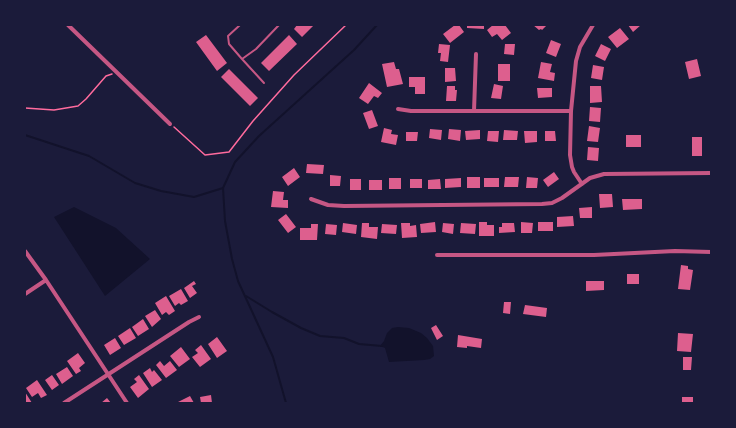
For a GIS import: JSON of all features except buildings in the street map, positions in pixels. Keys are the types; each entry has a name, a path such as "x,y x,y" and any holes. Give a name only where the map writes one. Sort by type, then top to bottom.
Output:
{"street":[{"path":"68,25 170,124"},
{"path":"582,184 574,172 570,155 571,111 576,61 580,47 593,25"},
{"path":"474,111 476,54"},
{"path":"398,109 411,111 571,111"},
{"path":"311,199 328,205 344,206 542,204 552,203 562,198 590,178 604,174 711,173"},
{"path":"25,251 46,280 80,334 127,403"},
{"path":"437,256 543,255 675,251 711,252"},
{"path":"25,294 46,280"},
{"path":"64,403 199,317"}],"lane":[{"path":"240,25 228,36 229,44 264,83"},
{"path":"242,59 256,49 279,25"}],"path":[{"path":"170,124 205,155 229,152 253,121 294,75 346,25"},
{"path":"25,108 54,110 78,106 106,76 112,74"}],"shaded area":[{"path":"74,207 116,228 150,259 105,296 54,217"},
{"path":"392,328 409,328 421,333 433,346 434,356 430,359 424,360 389,362 385,348 380,346 387,333"}],"waterway":[{"path":"286,403 273,357 238,281 232,259 225,221 223,188 235,162 259,136 354,50 377,25"},
{"path":"25,135 89,156 135,183 161,191 194,197 223,188"},
{"path":"246,296 301,328 320,336 344,338 359,344 382,346"}]}
